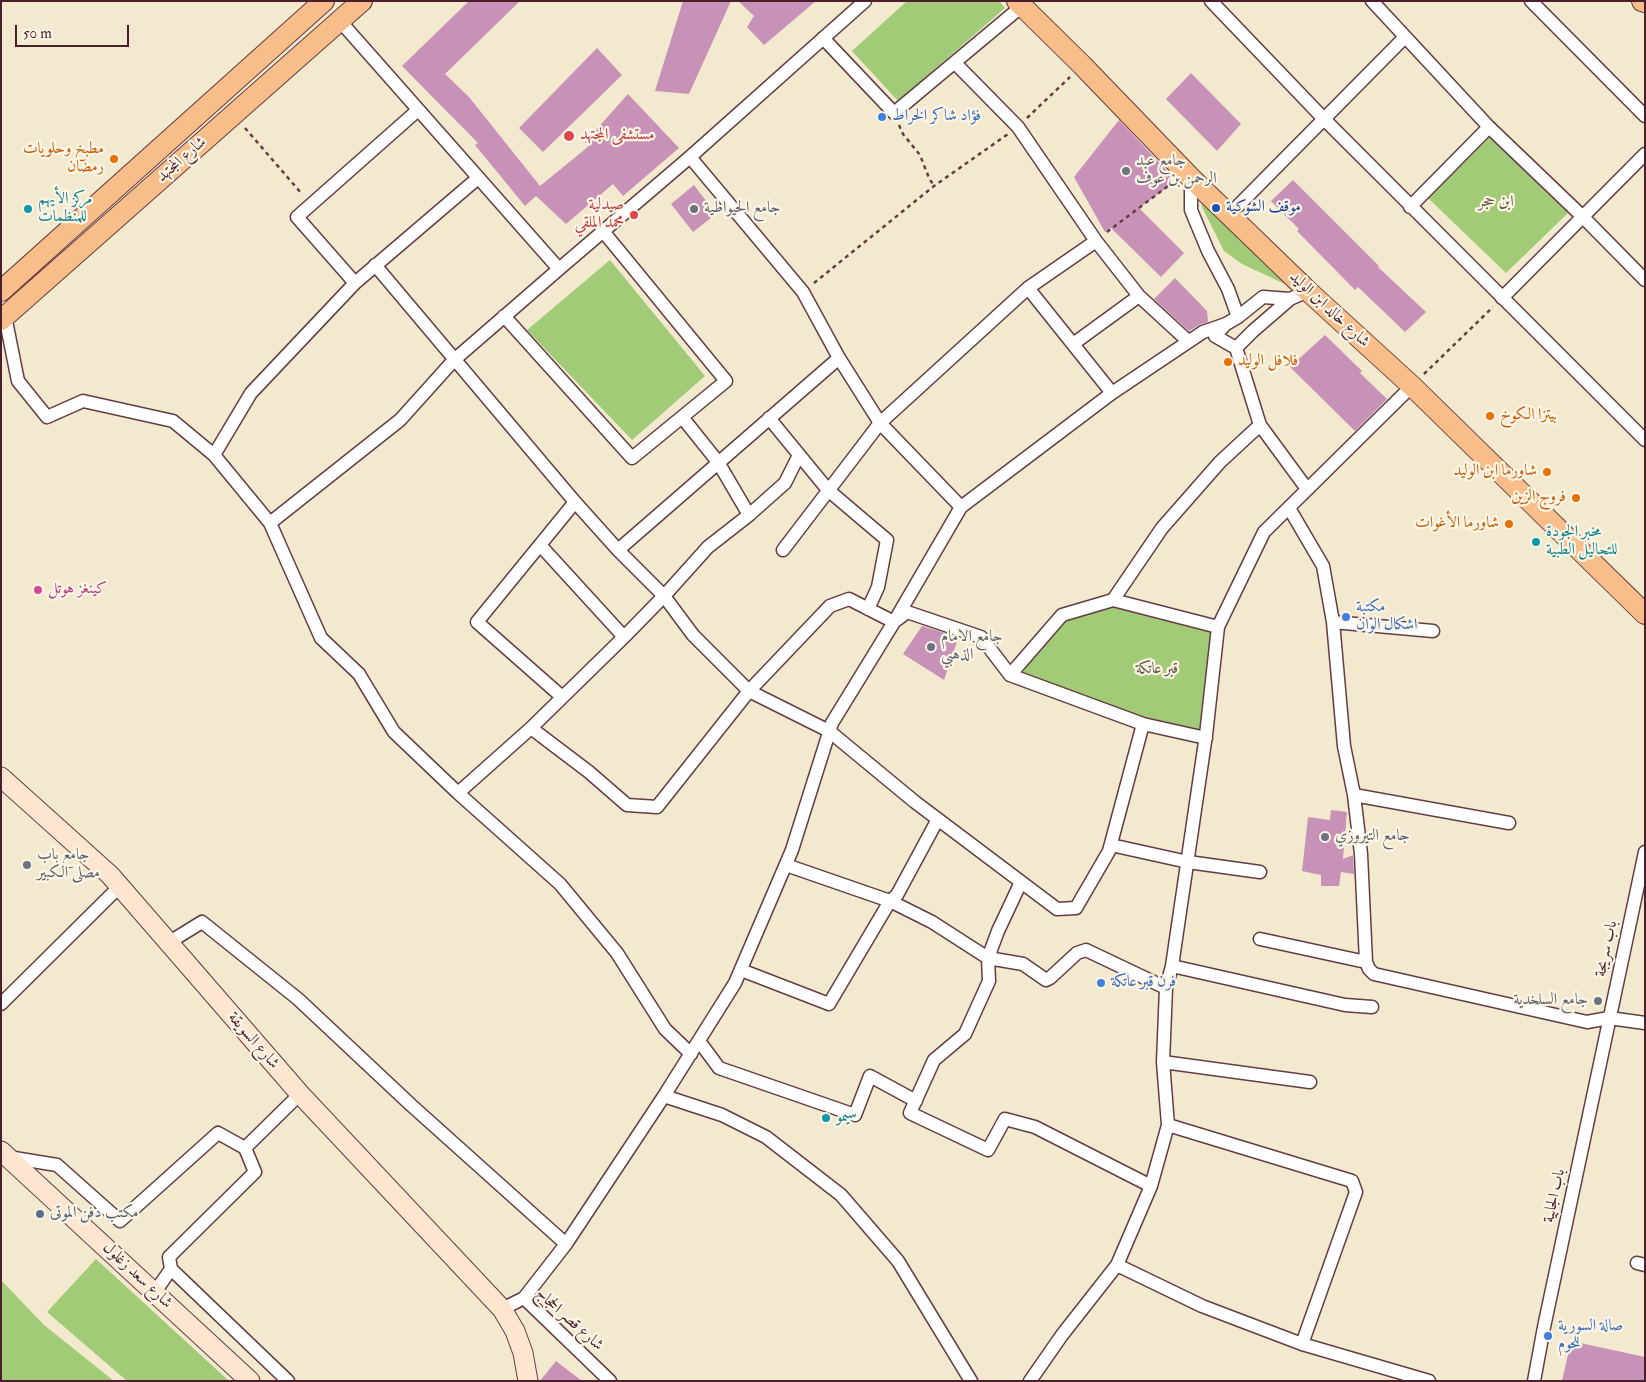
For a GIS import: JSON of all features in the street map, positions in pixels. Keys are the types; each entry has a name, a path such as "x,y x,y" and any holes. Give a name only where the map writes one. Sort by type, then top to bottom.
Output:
{"main road":[{"name":"شارع المجتهد","path":"1,290 324,1"},
{"name":"شارع المجتهد","path":"3,318 362,1"},
{"name":"شارع خالد ابن الوليد","path":"1019,4 1187,175 1229,215 1299,295 1412,386 1645,614"}],"street":[{"path":"270,523 400,420 454,360 602,230 690,157 865,1"},
{"path":"1211,1 1410,206 1645,440"},
{"path":"1372,1 1489,127 1583,217 1645,280"},
{"path":"1531,1 1645,116"},
{"path":"824,38 894,114 955,63 1019,4"},
{"path":"340,22 559,269"},
{"path":"1229,215 1405,37"},
{"path":"955,63 1018,127 1096,241 1139,296 1188,342"},
{"path":"355,283 297,217 418,110"},
{"path":"1410,206 1489,127"},
{"path":"1502,298 1645,154"},
{"path":"690,157 803,292 838,358 880,423 961,507"},
{"path":"1187,175 1191,210 1208,251 1228,289 1238,317"},
{"path":"214,455 251,393 355,283 478,178"},
{"path":"504,316 632,458 726,381 602,230"},
{"path":"782,550 880,423 1028,288 1096,241"},
{"path":"375,265 575,502 618,550 664,596 693,635 749,691 829,731 938,819 1057,909 1076,908 1109,851 1143,724"},
{"path":"1028,288 1112,393"},
{"path":"524,1298 566,1244 664,1096 735,984 792,850 832,723 961,507 1112,393 1203,332 1226,324 1238,317 1263,297 1299,295"},
{"path":"1236,348 1299,295"},
{"path":"1073,344 1139,296"},
{"path":"3,318 18,381 47,417 83,401 173,421 214,455 270,523 321,638 359,674 394,732 458,793 560,884 617,953 665,1029 691,1054"},
{"path":"1226,324 1215,336 1236,348 1260,425 1307,489"},
{"path":"618,550 838,358"},
{"path":"1030,1381 1062,1335 1117,1265 1151,1186 1168,1125 1163,1062 1166,988 1172,966 1206,738 1218,627 1264,532 1412,386"},
{"path":"682,417 718,462 749,515"},
{"path":"768,418 828,490 887,540 878,587 868,609"},
{"path":"1113,600 1162,528 1220,462 1260,425"},
{"path":"458,793 531,728 561,696 624,637 708,547 749,515 784,483 799,456"},
{"path":"561,696 477,622 575,502"},
{"path":"1289,508 1323,566 1333,622 1344,746 1354,794 1361,854 1366,962 1368,969 1374,974 1587,1022 1609,1018 1645,1024"},
{"path":"540,545 624,637"},
{"path":"531,728 590,772 627,805 657,807 749,691 830,606 849,599 894,622"},
{"path":"1010,675 1062,616 1113,600 1218,627"},
{"path":"894,622 907,612 981,637 1010,675 1143,724 1206,738"},
{"path":"1333,622 1433,631"},
{"name":"شارع السويقة","path":"1,777 110,875 300,1094 502,1309 515,1331 523,1353 528,1381"},
{"path":"1354,794 1509,823"},
{"path":"741,970 829,1004 896,894 938,819"},
{"path":"1111,845 1188,862 1260,872"},
{"name":"باب سريجة","path":"1609,1018 1645,852"},
{"path":"786,865 890,901 932,922 988,958 1022,964 1046,980 1077,953 1086,950 1166,988"},
{"path":"1021,882 998,931 988,958 989,981 965,1034 934,1060 910,1113 988,1150 1005,1120 1035,1127 1151,1186"},
{"path":"1,1004 120,886"},
{"path":"168,943 202,922 298,999 566,1244"},
{"path":"1260,939 1366,962"},
{"path":"1172,966 1345,1005 1372,1007"},
{"name":"باب الجابية","path":"1534,1381 1609,1018"},
{"path":"698,1041 719,1068 855,1115 870,1076 916,1102"},
{"path":"1163,1062 1310,1082"},
{"path":"245,1148 300,1094"},
{"path":"664,1096 722,1115 766,1137 841,1195 898,1261 971,1381"},
{"path":"1168,1125 1352,1181 1356,1192 1302,1344"},
{"path":"4,1154 57,1165 120,1221 218,1133 245,1148 255,1172 169,1257 171,1269 288,1381"},
{"name":"شارع سعد زغلول","path":"4,1154 250,1381"},
{"path":"1117,1265 1202,1306 1302,1344 1429,1381"},
{"path":"155,1292 171,1269"},
{"name":"شارع قصر الحجاج","path":"502,1309 524,1298 610,1381"}],"path":[{"path":"803,292 934,186 1018,127 1082,66"},
{"path":"894,114 903,134 920,155 934,186"},
{"path":"234,115 312,204"},
{"path":"1096,241 1187,175"},
{"path":"1412,386 1502,298"}],"green space":[{"path":"907,1 999,1 1005,8 898,101 852,51"},
{"name":"ابن حجر","path":"1490,137 1568,213 1506,273 1428,198"},
{"path":"1200,187 1302,285 1287,285 1242,264 1224,251 1202,207"},
{"path":"610,260 705,376 632,440 527,330"},
{"name":"قبر عاتكة","path":"1113,600 1217,630 1206,735 1143,724 1013,672 1062,615"},
{"path":"96,1259 229,1381 127,1381 47,1312"},
{"path":"1,1280 44,1325 114,1381 1,1381"}],"building":[{"path":"469,1 520,1 445,74 469,97 540,186 589,146 585,142 628,94 679,148 623,196 613,184 566,224 536,196 525,206 475,145 478,143 402,66"},
{"path":"683,1 731,1 689,94 655,91"},
{"path":"738,1 816,1 764,45 747,27 754,16"},
{"path":"597,48 622,75 543,152 519,128"},
{"path":"1191,73 1241,124 1217,151 1166,99"},
{"name":"جامع عبد الرحمن بن عوف","path":"1119,120 1172,176 1169,186 1139,208 1184,253 1161,277 1111,228 1105,232 1074,177"},
{"path":"1293,180 1378,267 1426,312 1405,332 1358,287 1355,290 1297,231 1299,229 1271,201"},
{"name":"جامع الحيواطية","path":"694,185 716,214 693,232 671,204"},
{"path":"1175,278 1207,311 1208,322 1189,331 1154,299"},
{"path":"1325,335 1362,371 1360,373 1387,399 1355,431 1290,367"},
{"name":"جامع الامام الذهبي","path":"922,626 958,639 944,680 903,654"},
{"name":"جامع التيروزي","path":"1331,810 1347,812 1343,859 1353,855 1354,874 1341,872 1339,886 1321,886 1321,875 1302,871 1308,817 1330,820"},
{"path":"1571,1341 1645,1357 1645,1381 1562,1381"},
{"path":"556,1361 582,1381 540,1381"}],"place":[{"name":"فؤاد شاكر الخراط","path":"882,117"},
{"name":"مستشفى المجتهد","path":"569,136"},
{"name":"مطبخ وحلويات رمضان","path":"114,159"},
{"name":"جامع عبد الرحمن بن عوف","path":"1126,171"},
{"name":"موقف الشوكية","path":"1216,208"},
{"name":"مركز الأيهم للمنظمات","path":"28,209"},
{"name":"جامع الحيواطية","path":"694,209"},
{"name":"صيدلية محمد الملقي","path":"634,215"},
{"name":"فلافل الوليد","path":"1228,362"},
{"name":"بيتزا الكوخ","path":"1490,416"},
{"name":"شاورما ابن الوليد","path":"1547,472"},
{"name":"فروج الزين","path":"1576,498"},
{"name":"شاورما الأغوات","path":"1509,524"},
{"name":"مخبر الجودة للتحاليل الطبية","path":"1536,542"},
{"name":"كينغز هوتل","path":"38,590"},
{"name":"مكتبة اشكال الوان","path":"1346,617"},
{"name":"جامع الامام الذهبي","path":"931,647"},
{"name":"جامع التيروزي","path":"1325,837"},
{"name":"جامع باب مصلى الكبير","path":"27,865"},
{"name":"فرن قبر عاتكة","path":"1101,983"},
{"name":"جامع السلخدية","path":"1598,1001"},
{"name":"سيمو","path":"826,1118"},
{"name":"مكتب دفن الموتى","path":"40,1214"},
{"name":"صالة السورية للحوم","path":"1548,1336"}]}
